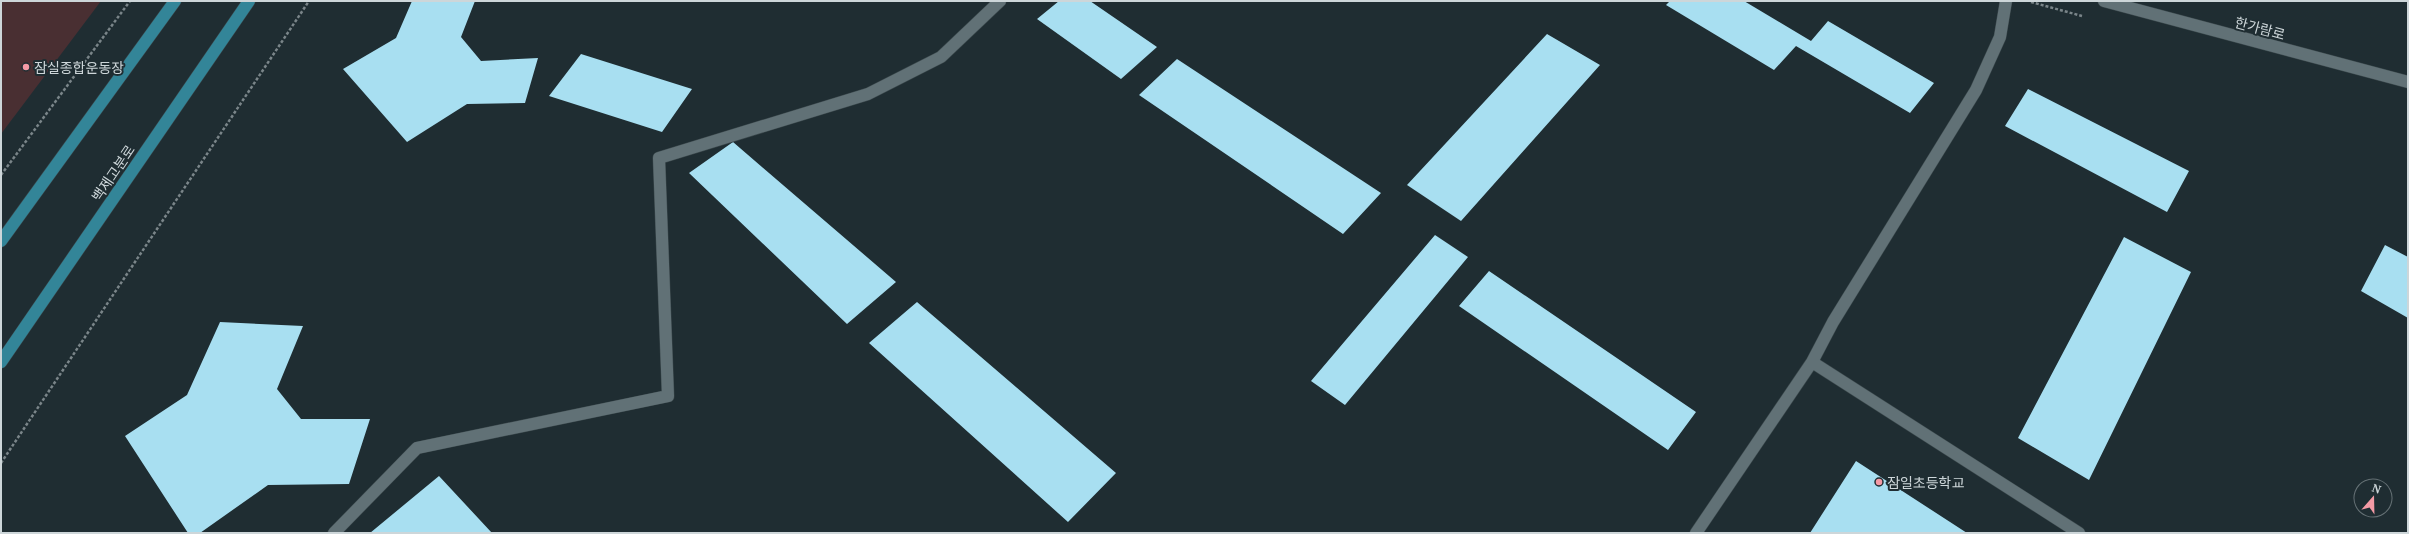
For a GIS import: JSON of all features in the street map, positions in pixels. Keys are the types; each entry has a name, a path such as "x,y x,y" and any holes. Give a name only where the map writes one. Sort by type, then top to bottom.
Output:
{"main road":[{"path":"1,242 174,1"},
{"name":"백제고분로","path":"1,362 249,1"}],"street":[{"path":"334,533 417,448 668,396 659,158 868,94 940,57 1000,1"},
{"path":"1696,533 1812,362 1832,322 1976,90 2000,37 2006,1"},
{"name":"한가람로","path":"2104,1 2408,82"},
{"path":"1812,362 2079,533"}],"path":[{"path":"1,175 130,1"},
{"path":"1,463 309,1"}],"shaded area":[{"name":"잠실종합운동장","path":"1,1 101,1 1,134"}],"building":[{"path":"412,1 475,1 461,37 481,61 538,58 525,103 467,104 407,142 343,69 396,38"},
{"path":"1059,1 1090,1 1157,47 1121,79 1037,19"},
{"path":"1670,1 1744,1 1811,41 1828,21 1934,83 1910,113 1796,46 1774,70 1666,5"},
{"path":"1547,34 1600,65 1461,221 1407,185"},
{"path":"581,54 692,89 662,132 549,96"},
{"path":"1177,59 1381,193 1343,234 1139,95"},
{"path":"2028,89 2189,171 2167,212 2005,126"},
{"path":"733,142 896,282 847,324 689,173"},
{"path":"1435,235 1468,257 1345,405 1311,381"},
{"path":"2124,237 2191,272 2089,480 2018,438"},
{"path":"2385,245 2408,257 2408,318 2361,291"},
{"path":"1489,271 1696,412 1668,450 1459,306"},
{"path":"917,302 1116,473 1068,522 869,343"},
{"path":"220,322 303,326 277,389 301,419 370,419 349,484 268,485 200,533 188,533 125,436 187,395"},
{"path":"1856,461 1967,533 1810,533"},
{"path":"439,476 492,533 370,533"}],"place":[{"name":"잠실종합운동장","path":"26,67"},
{"name":"잠일초등학교","path":"1879,482"}]}
